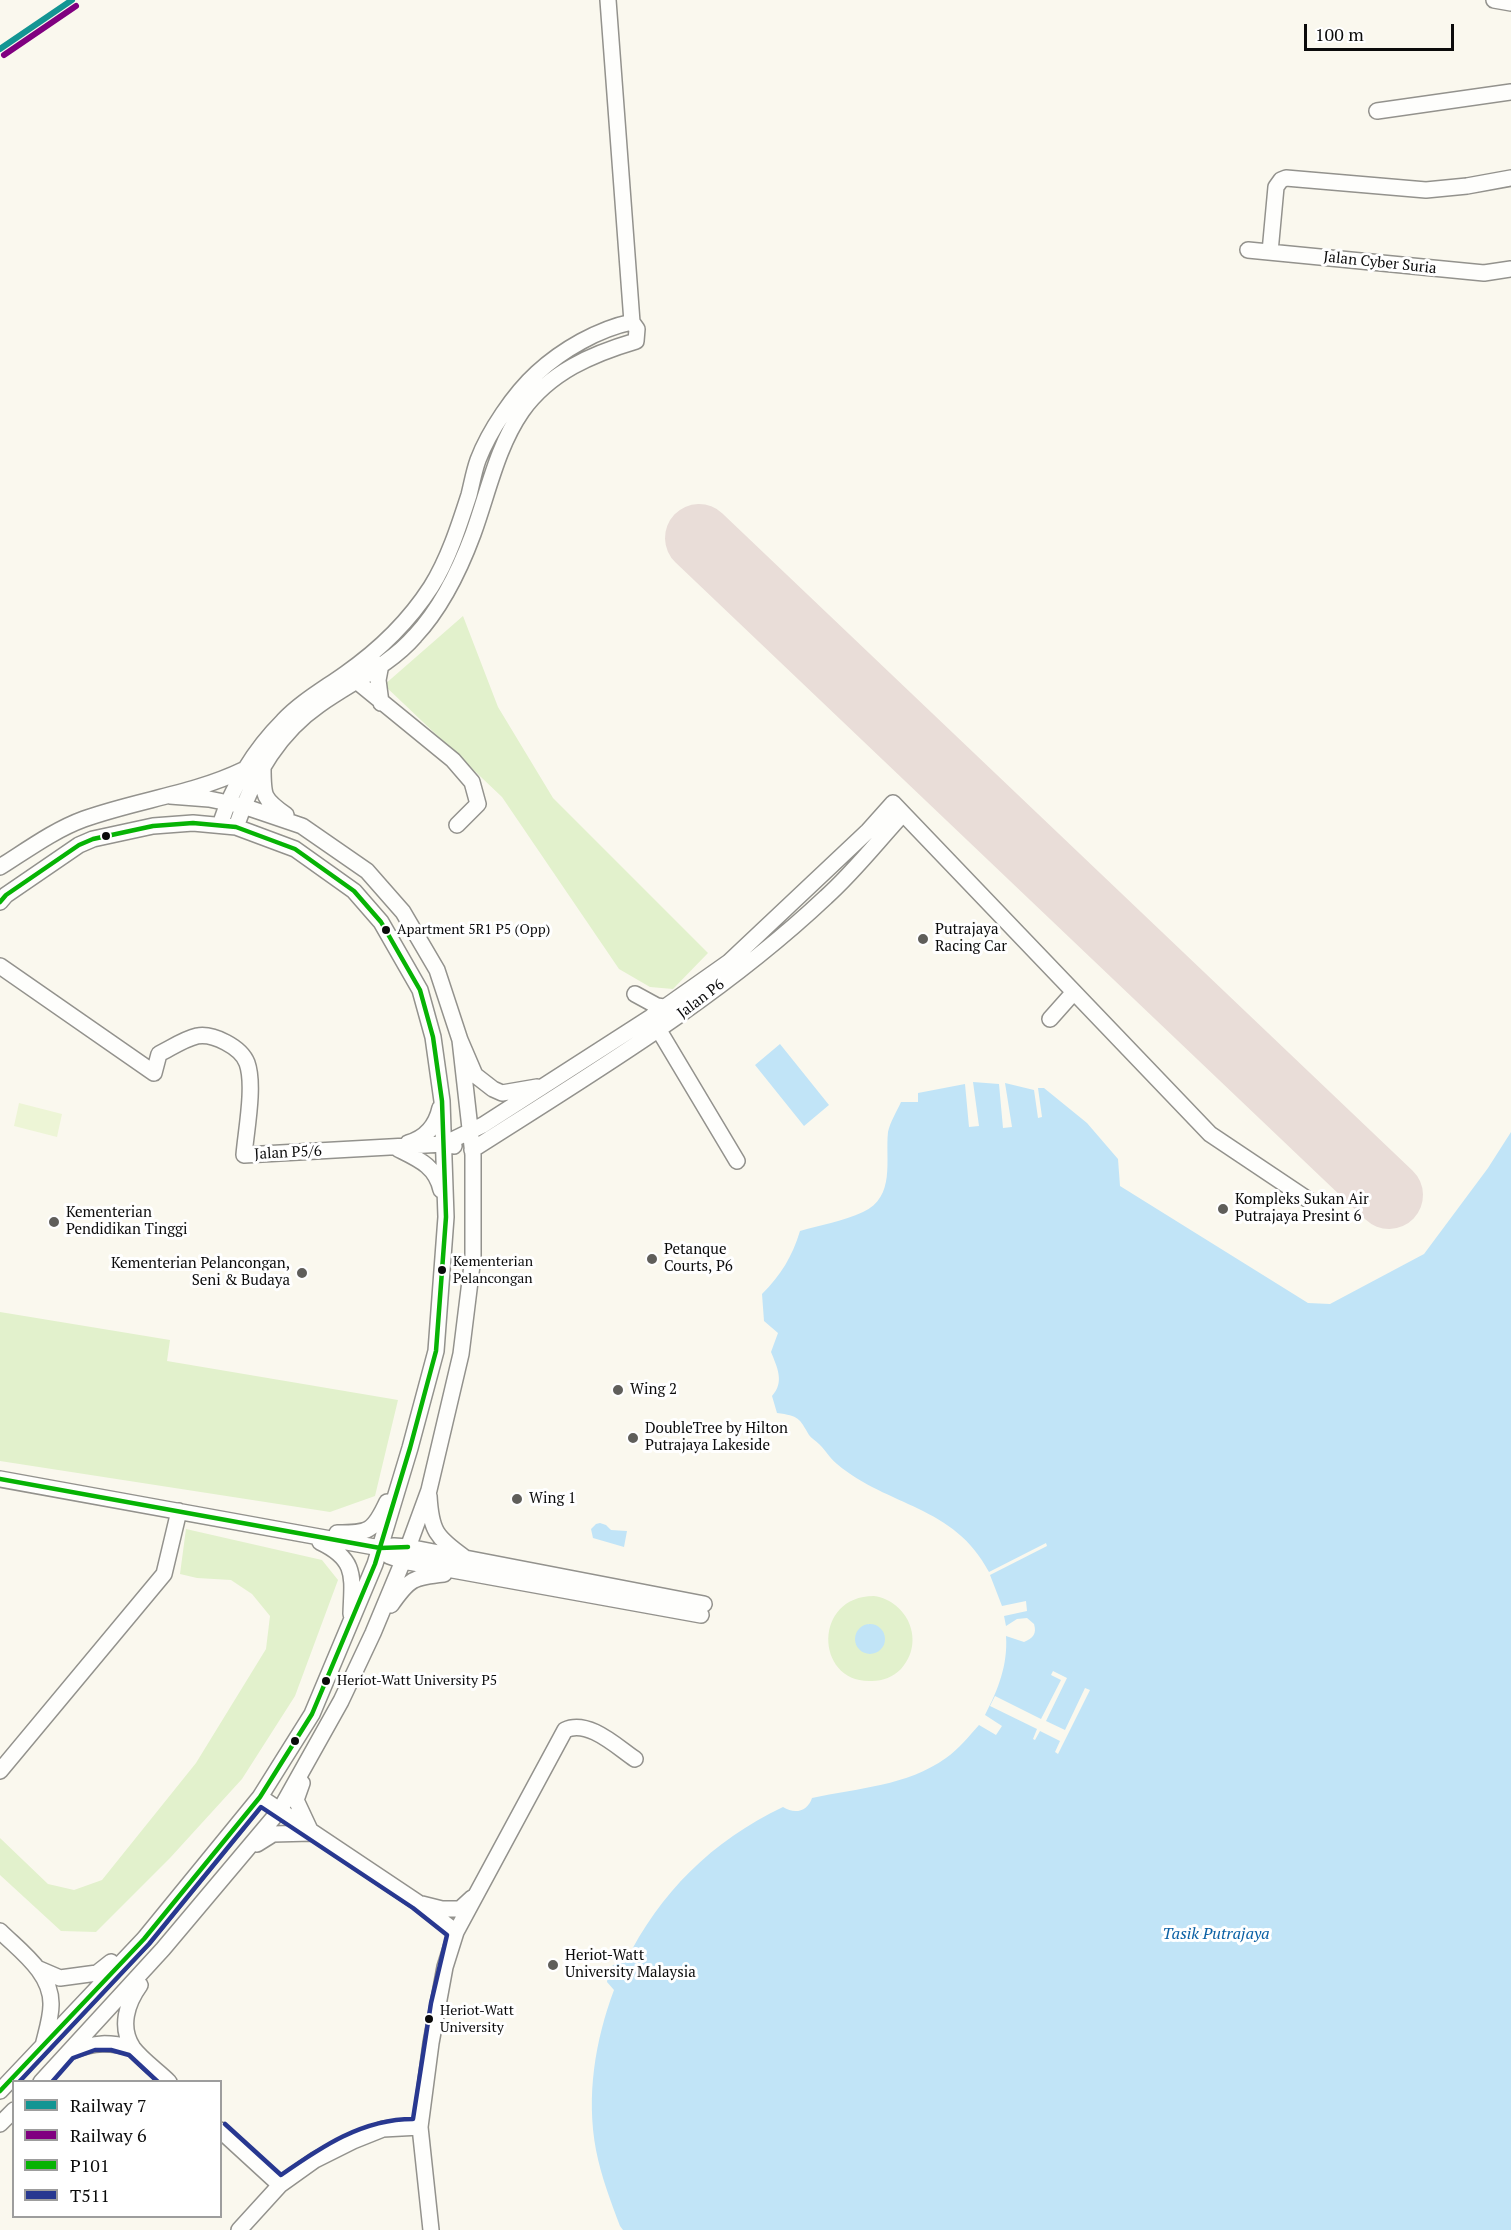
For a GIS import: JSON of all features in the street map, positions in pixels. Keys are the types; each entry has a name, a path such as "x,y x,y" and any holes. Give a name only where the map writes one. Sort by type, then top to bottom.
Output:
{"street":[{"path":"220,825 243,770 283,721 311,696 381,664 416,636 438,605 460,566 474,533 487,488 522,411 545,385 579,362 602,351 636,341 637,329 632,322 608,0"},
{"path":"1494,0 1511,3"},
{"path":"1377,111 1511,92"},
{"path":"1270,252 1276,187 1281,180 1286,178 1426,190 1511,178"},
{"name":"Jalan Cyber Suria","path":"1248,250 1484,273 1511,269"},
{"path":"236,827 243,806 263,765 293,725 351,677 402,625 431,586 452,544 478,459 513,400 537,373 565,352 617,325 632,322"},
{"path":"381,664 378,680 381,703"},
{"path":"351,677 453,760 472,782 478,804 457,825"},
{"path":"263,765 264,794 269,803 367,872 403,912 437,970 460,1040 475,1075 502,1093 543,1086"},
{"path":"0,867 63,827 97,815 222,780 243,770"},
{"path":"170,796 228,802 302,826"},
{"path":"898,808 1210,1134 1325,1211"},
{"name":"Jalan P6","path":"655,1024 664,1007 729,963 868,831 898,808"},
{"name":"Jalan P6","path":"472,1150 655,1024 745,967 827,897 898,808"},
{"path":"0,910 3,899 79,845 93,839 153,826 194,823 236,827 295,849 354,891 381,922 420,990 433,1037 442,1101 446,1217 436,1351 410,1448 380,1548 350,1627 312,1714 260,1797 144,1939 0,2091"},
{"name":"Jalan P5/6","path":"3,969 154,1073 159,1054 198,1036 218,1039 233,1047 247,1062 250,1089 244,1155 444,1144"},
{"path":"1050,1018 1074,992"},
{"path":"638,1026 639,1013 635,994 649,1003 664,1007"},
{"path":"655,1024 737,1161"},
{"name":"Jalan P6","path":"444,1144 470,1133 638,1026 655,1024"},
{"path":"43,2080 163,1949 249,1850 280,1810 341,1701 373,1634 406,1554 429,1490 460,1354 473,1257 472,1150 460,1040"},
{"path":"394,1148 420,1140 431,1131 442,1101"},
{"path":"444,1144 472,1150"},
{"path":"394,1148 421,1160 434,1171 439,1181 446,1217"},
{"path":"304,1534 367,1531 375,1524 383,1510 410,1448"},
{"path":"0,1479 380,1548 394,1546 406,1554 703,1609"},
{"path":"429,1490 433,1527 466,1566"},
{"path":"0,1771 164,1574 179,1511"},
{"path":"304,1534 337,1550 347,1563 352,1576 350,1627"},
{"path":"373,1634 401,1592 413,1579 466,1566"},
{"path":"431,2230 420,2127 431,2043 445,1967 456,1932 565,1730 583,1726 635,1759"},
{"path":"308,1763 297,1800 311,1833"},
{"path":"260,1797 417,1902 456,1932"},
{"path":"249,1850 273,1834 311,1833"},
{"path":"417,1902 442,1909 459,1909 479,1892"},
{"path":"417,1902 445,1939 445,1967"},
{"path":"0,1930 39,1969 48,1986 52,2006 42,2046"},
{"path":"39,1969 60,1978 97,1973 144,1939"},
{"path":"133,2048 125,2017 132,1996 163,1949"},
{"path":"69,2052 94,2043 112,2043 133,2048 167,2080"},
{"path":"0,2124 12,2112"},
{"path":"238,2230 280,2185 315,2160 383,2129 420,2127"},
{"path":"222,2132 280,2185"}],"green space":[{"path":"463,616 498,707 553,798 708,953 673,989 650,987 619,969 502,797 384,685"},
{"path":"19,1103 62,1114 57,1137 14,1126"},
{"path":"0,1312 170,1340 167,1361 398,1400 375,1496 330,1512 0,1461"},
{"path":"186,1529 322,1560 338,1580 295,1696 242,1779 170,1858 96,1932 61,1931 0,1875 0,1838 48,1884 74,1890 102,1880 196,1763 266,1649 270,1616 252,1594 231,1580 197,1578 180,1574"},
{"path":"874,1596 886,1599 904,1614 910,1624 912,1647 908,1658 901,1669 888,1678 872,1681 853,1678 840,1669 831,1655 828,1640 831,1624 840,1610 854,1600","holes":["869,1624 876,1652 865,1652 857,1644 858,1631"]}],"water":[{"path":"780,1044 829,1105 804,1126 755,1065"},
{"name":"Tasik Putrajaya","path":"973,1082 999,1084 1003,1128 1012,1127 1005,1083 1034,1090 1038,1118 1042,1117 1038,1088 1044,1088 1087,1123 1118,1159 1120,1186 1308,1303 1330,1304 1424,1254 1488,1168 1511,1132 1511,2230 623,2230 620,2226 598,2160 592,2109 597,2049 614,1990 607,1982 609,1968 615,1964 625,1963 654,1913 690,1871 733,1836 757,1821 783,1807 792,1811 804,1809 812,1798 882,1785 915,1775 951,1754 979,1725 996,1735 1002,1726 985,1715 1001,1677 1006,1636 1024,1642 1035,1633 1034,1624 1027,1618 1017,1619 1006,1626 1004,1616 1027,1611 1026,1601 1002,1606 990,1575 1047,1546 1046,1543 989,1572 975,1550 958,1533 919,1509 877,1490 837,1464 810,1436 798,1419 777,1413 772,1396 779,1380 771,1352 778,1333 764,1321 762,1294 785,1265 800,1231 863,1212 880,1197 887,1177 888,1132 901,1102 918,1102 918,1093 965,1084 969,1127 979,1126"},
{"path":"600,1523 611,1530 627,1531 624,1547 593,1538 591,1529"},
{"path":"870,1624 876,1625 884,1633 884,1645 876,1653 870,1654 864,1653 856,1645 855,1639 856,1633 864,1625"}],"pier":[{"path":"1053,1671 1067,1678 1046,1721 1065,1730 1085,1688 1090,1690 1058,1754 1055,1752 1060,1741 1040,1731 1035,1740 1033,1739 1037,1729 990,1706 995,1696 1041,1719 1061,1680 1051,1675"}],"runway":[{"path":"699,538 1389,1195"}],"rail line":[{"name":"7","path":"0,49 72,0"},
{"name":"6","path":"4,55 76,6"}],"transit line":[{"name":"P101","path":"0,902 6,895 79,845 93,839 153,826 193,823 236,827 295,849 354,891 381,922 420,990 433,1037 442,1101 446,1217 436,1351 410,1448 375,1564 312,1714 260,1797 144,1939 0,2091"},
{"name":"P101","path":"0,1479 380,1548 408,1547"},
{"name":"T511","path":"21,2080 149,1944 261,1807 413,1908 447,1935 431,2003 413,2119 394,2120 359,2129 311,2154 281,2175 225,2124"},
{"name":"T511","path":"54,2080 73,2058 95,2050 111,2050 129,2055 156,2080"}],"place":[{"name":"Apartment 5R1 P5 (Opp)","path":"386,930"},
{"name":"Putrajaya Racing Car","path":"923,939"},
{"name":"Kompleks Sukan Air Putrajaya Presint 6","path":"1223,1209"},
{"name":"Kementerian Pendidikan Tinggi","path":"54,1222"},
{"name":"Petanque Courts, P6","path":"652,1259"},
{"name":"Kementerian Pelancongan","path":"442,1270"},
{"name":"Kementerian Pelancongan, Seni & Budaya","path":"302,1273"},
{"name":"Wing 2","path":"618,1390"},
{"name":"DoubleTree by Hilton Putrajaya Lakeside","path":"633,1438"},
{"name":"Wing 1","path":"517,1499"},
{"name":"Heriot-Watt University P5","path":"326,1681"},
{"name":"Heriot-Watt University Malaysia","path":"553,1965"},
{"name":"Heriot-Watt University","path":"429,2019"}]}
